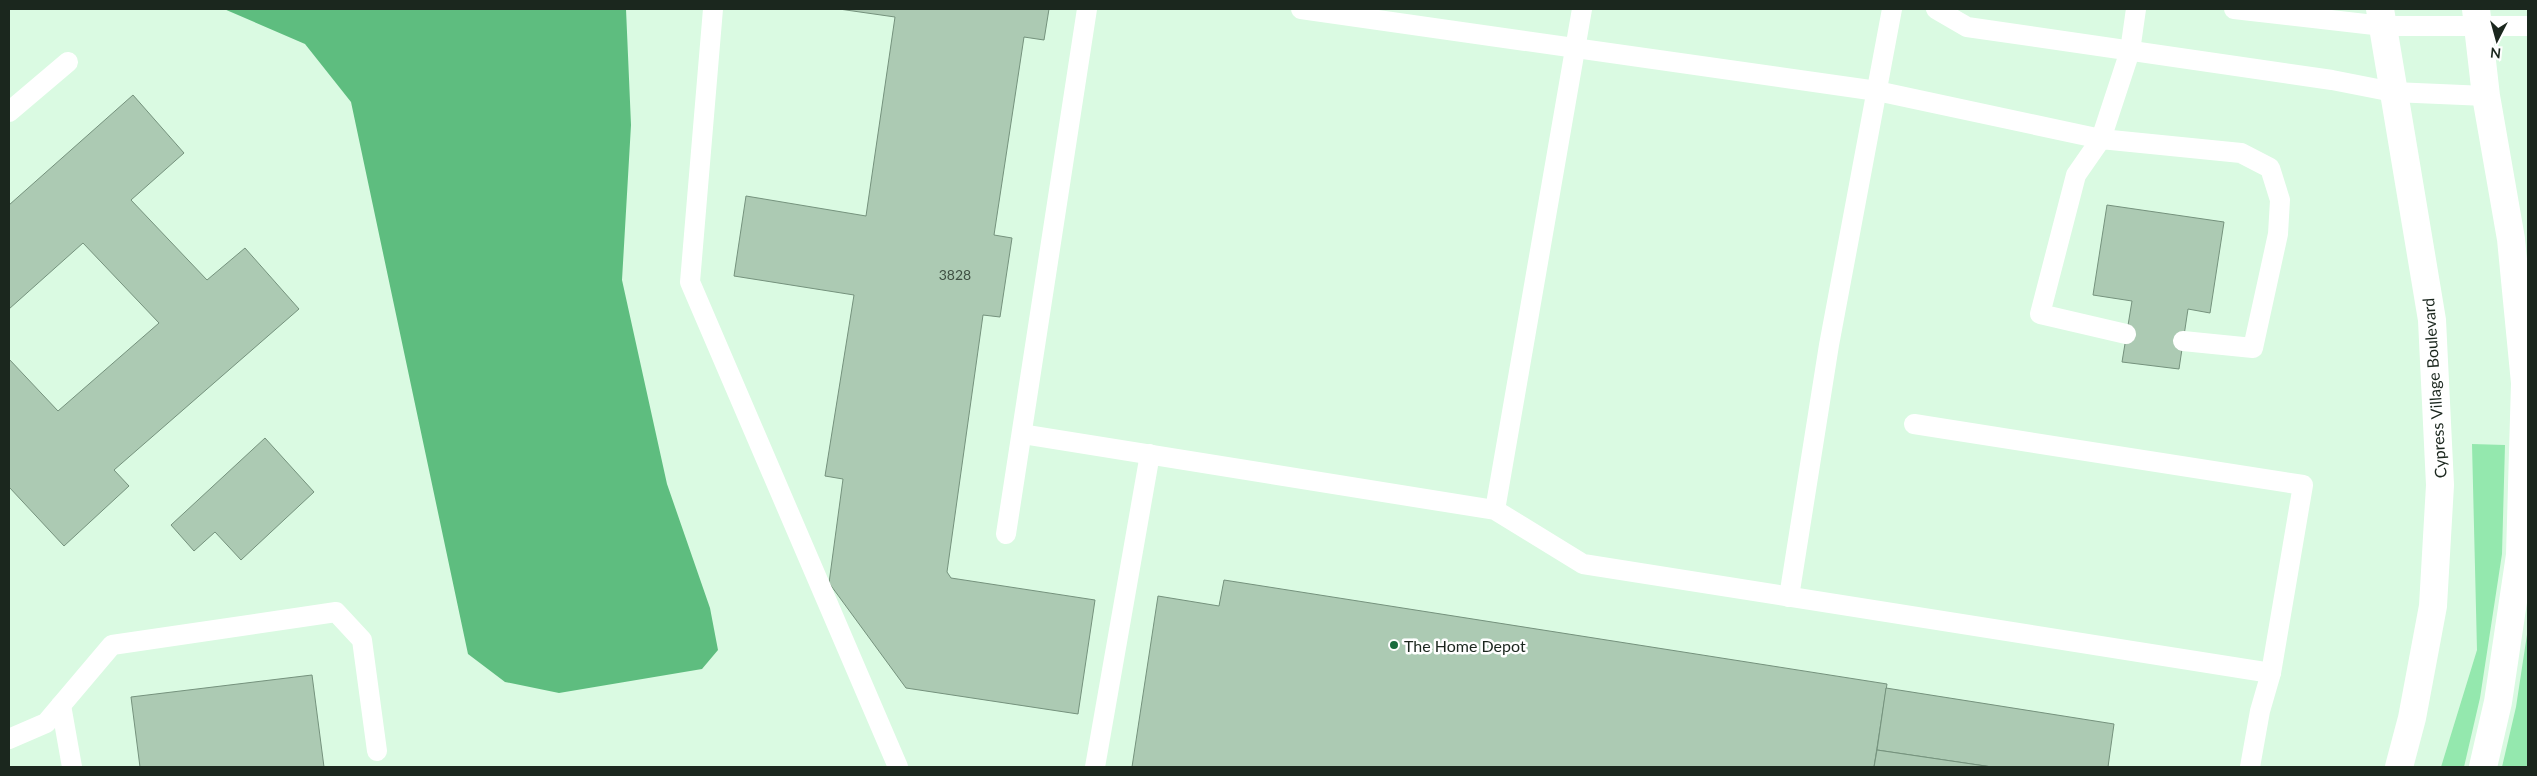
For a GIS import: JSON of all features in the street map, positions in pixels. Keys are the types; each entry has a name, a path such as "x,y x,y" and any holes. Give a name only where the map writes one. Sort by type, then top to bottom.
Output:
{"street":[{"name":"Cypress Village Boulevard","path":"2381,17 2432,320 2440,486 2433,606 2412,718 2399,767"},
{"path":"2476,17 2486,96 2511,239 2525,383 2520,555 2498,702 2482,767"}],"lane":[{"path":"713,9 690,282 898,767"},
{"path":"1006,534 1087,9"},
{"path":"1301,9 1575,50 1877,91 2101,139 2240,153 2270,168 2280,200 2278,234 2253,348 2183,341"},
{"path":"1495,510 1582,9"},
{"path":"1790,598 1829,345 1892,9"},
{"path":"1936,9 1967,27 2332,80 2393,92 2486,96"},
{"path":"2126,334 2040,314 2076,174 2101,139 2130,50 2136,9"},
{"path":"2234,9 2381,17 2476,17 2528,26"},
{"path":"9,112 68,62"},
{"path":"1914,424 2303,485 2271,673 2260,711 2250,767"},
{"path":"1022,434 1495,510 1583,564 2271,673"},
{"path":"1095,767 1150,454"},
{"path":"9,739 46,722 112,645 336,612 362,640 377,751"},
{"path":"61,705 72,767"}],"shaded area":[{"path":"224,9 626,9 631,125 622,280 667,484 710,608 718,650 702,669 559,693 505,682 468,654 351,102 305,44"},
{"path":"2472,444 2505,445 2502,554 2480,698 2464,767 2441,767 2477,650"},
{"path":"2528,628 2528,767 2502,767 2516,707"}],"building":[{"path":"839,9 1049,9 1044,40 1024,37 994,235 1012,238 1000,317 983,315 947,572 951,578 1095,600 1078,714 906,688 829,583 843,479 825,476 854,295 734,276 746,196 866,216 895,17"},
{"path":"133,95 184,153 131,200 207,280 245,248 299,309 114,470 129,486 64,546 9,487 9,359 58,411 159,323 83,243 9,309 9,205"},
{"path":"2107,205 2224,222 2210,313 2188,309 2179,369 2122,362 2132,301 2093,295"},
{"path":"265,438 314,492 241,560 215,532 194,551 171,525"},
{"name":"The Home Depot","path":"1224,580 1887,684 1874,767 1132,767 1158,596 1219,606"},
{"path":"312,675 324,767 140,767 131,697"},
{"path":"1886,688 2114,724 2108,767 1992,767 1877,750"},
{"path":"1877,750 1992,767 1874,767"}],"place":[{"name":"The Home Depot","path":"1394,645"}]}
